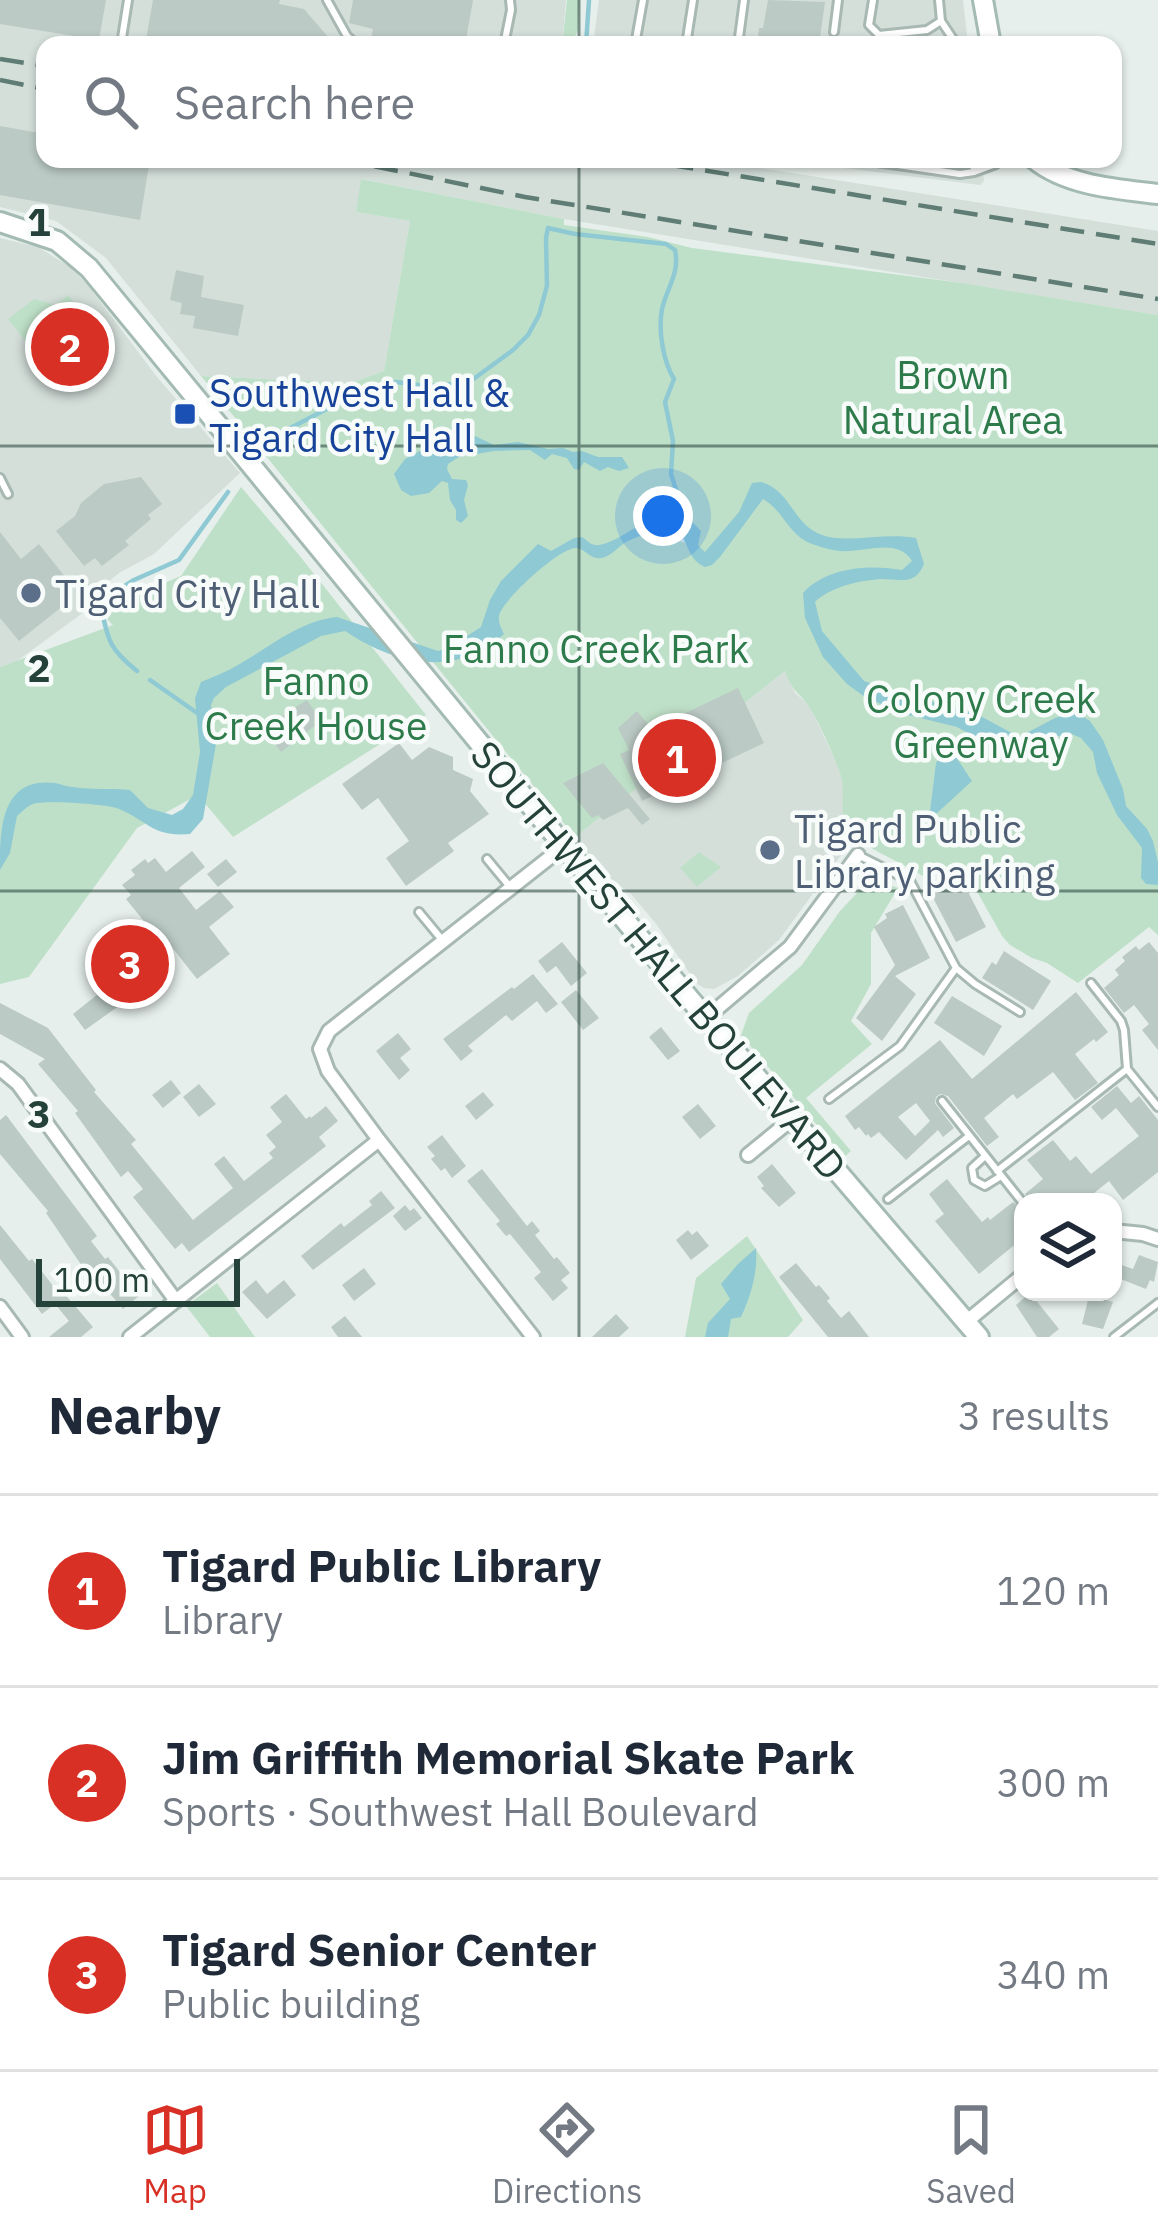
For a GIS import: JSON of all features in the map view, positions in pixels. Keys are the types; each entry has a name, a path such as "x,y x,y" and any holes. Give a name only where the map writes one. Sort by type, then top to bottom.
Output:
{"main road":[{"path":"983,0 989,36"},
{"path":"1049,168 1114,189 1158,194"},
{"name":"SOUTHWEST HALL BOULEVARD","path":"0,222 57,241 89,268 563,847 980,1337"}],"street":[{"path":"533,1337 323,1063 320,1044 329,1031 563,847"},
{"path":"706,1018 790,947 858,855"},
{"path":"0,1070 18,1084 176,1301"},
{"path":"748,1155 792,1119"},
{"path":"130,1337 379,1140"},
{"path":"1122,1232 1158,1239"},
{"path":"965,1322 1014,1282"},
{"path":"0,1307 22,1337"}],"lane":[{"path":"122,36 128,0"},
{"path":"327,0 347,36"},
{"path":"506,36 510,0"},
{"path":"637,36 643,0"},
{"path":"687,36 693,0"},
{"path":"739,36 744,0"},
{"path":"834,32 838,0"},
{"path":"873,0 869,25 879,34 927,30 941,21"},
{"path":"939,0 941,21 952,36"},
{"path":"923,168 960,173 985,168"},
{"path":"974,168 974,172"},
{"path":"0,478 8,494"},
{"path":"858,855 910,881 956,968 1020,1012"},
{"path":"487,859 511,888"},
{"path":"419,912 443,941"},
{"path":"829,1099 900,1046 956,968"},
{"path":"1091,983 1121,1021 1127,1069 1158,1107"},
{"path":"985,1156 972,1168 974,1180 985,1186 1127,1069"},
{"path":"942,1101 1015,1193"},
{"path":"888,1199 969,1136"},
{"path":"1114,1337 1158,1303"}],"shaded area":[{"path":"0,0 566,0 563,36 36,36 36,168 760,168 1158,231 1158,315 564,219 362,179 356,212 410,221 384,371 351,383 201,376 106,258 56,221 0,207"},
{"path":"599,0 963,0 967,36 594,36"},
{"path":"844,168 982,168 980,185"},
{"path":"0,238 38,247 70,267 240,473 154,554 95,593 84,612 17,661 0,667"},
{"path":"785,671 795,693 813,713 838,766 845,786 843,820 855,836 779,940 738,976 714,989 704,988 632,895 606,875 575,837"}],"green space":[{"path":"567,0 580,0 575,36 563,36"},
{"path":"361,179 564,219 564,225 692,248 962,283 1158,315 1158,935 1149,927 1078,983 1010,945 965,875 948,869 924,877 859,840 845,825 841,777 830,747 785,671 575,837 201,376 351,383 384,371 410,221 356,212","holes":["649,494 668,495 689,544 679,541"]},
{"path":"68,295 114,353 64,390 8,319 34,299 56,305"},
{"name":"Fanno Creek Park","path":"241,487 426,715 233,837 198,795 137,828 29,977 0,984 0,667 113,625 108,607 181,576"},
{"path":"699,852 721,867 697,887 680,868"},
{"path":"870,879 898,888 871,933 871,984 851,1021 872,1044 806,1098 851,1151 844,1157 741,1035 749,1013 802,965 840,911"},
{"path":"747,1236 803,1320 788,1337 685,1337 696,1278"},
{"path":"217,1283 255,1337 210,1337 186,1306"}],"water":[{"path":"475,436 494,445 518,442 622,457 629,468 600,471 584,462 579,470 567,458 552,454 545,460 530,450 459,457 447,469 452,479 466,480 468,485 464,500 468,516 461,523 456,520 448,483 442,481 429,493 411,496 401,490 394,474 405,459 436,442 450,452 457,440"},
{"path":"761,482 779,492 804,523 822,535 916,538 924,564 916,576 864,581 829,592 815,602 822,631 864,681 975,713 1019,737 1076,712 1090,721 1103,740 1126,806 1153,841 1158,885 1146,884 1141,878 1142,848 1117,815 1097,773 1093,752 1081,738 1069,733 1052,738 1034,757 1016,759 957,727 904,714 847,684 823,657 805,618 803,593 836,573 876,567 902,570 912,561 889,548 840,551 812,544 763,499 720,557 705,567 672,526 631,540 602,558 576,548 568,550 545,565 502,609 499,623 504,634 466,657 425,662 384,652 345,631 321,636 214,698 216,744 203,819 190,834 159,831 113,807 33,804 17,816 10,853 0,870 7,809 23,788 37,783 130,790 148,808 172,815 183,809 193,795 200,752 195,698 201,682 297,629 337,617 438,651 481,627 501,581 538,544 551,551 582,537 599,545 660,516 679,513 701,531 698,545 705,552 739,512 752,483"},
{"path":"943,753 954,754 972,781 935,815 930,811 936,763"},
{"path":"756,1248 753,1283 741,1317 731,1319 728,1337 705,1337 708,1323 730,1299 721,1284"}],"building":[{"path":"0,0 106,0 100,36 0,24"},
{"path":"153,0 280,0 279,4 304,9 327,36 147,36"},
{"path":"353,0 473,0 467,36 372,36 373,29 349,23"},
{"path":"768,0 825,2 820,36 758,36"},
{"path":"0,126 36,132 36,168 149,168 140,220 0,195"},
{"path":"176,270 204,276 201,297 244,305 238,336 193,328 195,316 180,314 182,303 170,300"},
{"path":"141,477 162,504 125,541 129,545 102,566 95,558 84,566 56,531 104,484"},
{"name":"Tigard City Hall","path":"0,532 21,559 39,544 66,578 57,585 69,601 19,641 0,618"},
{"path":"738,688 764,743 642,801 620,754 629,750 618,728 637,711 652,729"},
{"name":"Fanno Creek House","path":"307,700 321,721 281,752 272,740 287,731 282,716"},
{"path":"399,743 412,760 429,747 453,757 453,770 473,779 470,791 489,814 448,843 454,851 406,886 386,858 409,841 378,798 362,810 342,784"},
{"path":"603,763 650,819 642,825 628,808 603,820 598,815 592,818 563,783"},
{"path":"192,851 205,867 179,888 196,910 220,891 234,907 209,927 230,954 197,979 126,899 131,895 122,885 145,859 148,863 155,858 166,872"},
{"path":"226,859 237,872 218,887 207,874"},
{"path":"961,878 986,927 956,942 929,890"},
{"path":"903,905 930,958 895,976 916,994 882,1041 856,1018 895,965 874,927 887,918 885,914"},
{"path":"562,942 587,973 571,986 556,966 547,973 538,961"},
{"path":"1149,942 1158,953 1158,1050 1142,1030 1149,1024 1134,1005 1124,1013 1104,988 1119,975 1115,970 1125,961 1122,957"},
{"path":"1004,951 1051,981 1033,1010 982,978"},
{"path":"152,957 166,975 152,987 146,980 85,1030 73,1014 142,959 145,963"},
{"path":"533,974 558,1004 546,1013 537,1001 512,1021 506,1015 468,1046 473,1051 461,1061 443,1039"},
{"path":"576,990 599,1018 583,1030 561,1002"},
{"path":"1076,992 1108,1032 1075,1054 1098,1083 1075,1100 1053,1072 1017,1099 1013,1094 984,1118 999,1137 987,1146 948,1096 940,1094 935,1103 954,1128 943,1137 938,1130 906,1160 879,1132 866,1136 845,1116 940,1040 972,1079","holes":["916,1103 930,1121 915,1136 898,1117"]},
{"path":"952,996 1002,1026 984,1056 934,1023"},
{"path":"0,1003 48,1028 136,1140 131,1144 193,1220 233,1188 214,1164 224,1156 244,1181 273,1158 269,1153 276,1147 266,1135 282,1122 270,1107 286,1094 306,1119 326,1106 338,1121 319,1137 326,1146 312,1157 189,1252 182,1243 175,1249 133,1197 143,1189 128,1171 121,1177 75,1113 78,1111 38,1064 45,1059 0,1034"},
{"path":"661,1027 680,1051 668,1060 649,1037"},
{"path":"398,1033 411,1049 400,1058 410,1070 399,1080 376,1051"},
{"path":"171,1080 181,1093 163,1108 152,1095"},
{"path":"199,1084 216,1104 199,1117 183,1097"},
{"path":"1117,1086 1131,1103 1139,1096 1158,1120 1158,1172 1123,1200 1109,1181 1094,1193 1026,1193 1043,1179 1027,1160 1053,1140 1070,1161 1076,1156 1091,1174 1139,1136 1116,1108 1102,1120 1091,1107"},
{"path":"483,1092 494,1105 476,1120 465,1106"},
{"path":"698,1104 716,1126 700,1139 682,1117"},
{"path":"6,1115 97,1236 91,1241 139,1296 123,1309 82,1266 48,1211 0,1154 0,1120"},
{"path":"442,1135 466,1166 452,1178 431,1159 435,1156 427,1147"},
{"path":"772,1164 796,1193 779,1207 757,1177"},
{"path":"482,1169 527,1226 532,1221 540,1231 535,1235 570,1273 561,1280 568,1288 553,1301 534,1278 541,1272 496,1224 500,1221 467,1181"},
{"path":"947,1179 982,1222 1013,1202 1014,1245 979,1274 935,1221 944,1214 929,1194"},
{"path":"381,1191 395,1208 313,1270 301,1256 372,1205 369,1201"},
{"path":"405,1205 422,1218 405,1231 393,1216"},
{"path":"0,1225 93,1327 81,1337 49,1337 69,1321 55,1304 42,1314 0,1259"},
{"path":"688,1230 692,1235 697,1231 709,1246 691,1260 676,1240"},
{"path":"1139,1255 1158,1262 1154,1282 1150,1280 1146,1289 1122,1280 1122,1265 1133,1269"},
{"path":"796,1263 830,1298 827,1301 841,1318 849,1311 869,1337 828,1337 779,1277"},
{"path":"364,1268 376,1284 354,1301 342,1285"},
{"path":"256,1280 267,1294 284,1280 296,1295 267,1319 242,1292"},
{"path":"1036,1301 1059,1329 1049,1337 1037,1337 1016,1305"},
{"path":"1088,1301 1113,1302 1103,1329 1082,1324"},
{"path":"616,1314 629,1328 619,1337 592,1337"},
{"path":"345,1316 362,1337 338,1337 331,1327"}],"waterway":[{"path":"587,36 589,0"},
{"path":"261,452 277,435 365,389 396,382 468,383 513,350 539,315 547,286 548,228 666,244 675,250 676,266 661,326 664,354 674,379 665,402 677,493"},
{"path":"137,671 110,641 100,602 179,560 228,492"},
{"path":"150,680 200,715"}],"railway":[{"path":"0,59 36,65"},
{"path":"0,80 36,87"},
{"path":"383,168 525,197 1158,299"},
{"path":"689,168 1158,244"}],"place":[{"name":"Jim Griffith Memorial Skate Park","path":"70,347"},
{"name":"Southwest Hall & Tigard City Hall","path":"185,414"},
{"name":"Tigard City Hall","path":"31,593"},
{"name":"Tigard Public Library","path":"677,758"},
{"name":"Tigard Public Library parking","path":"770,850"},
{"name":"Tigard Senior Center","path":"130,964"}],"park label":[{"name":"Brown Natural Area","path":"953,396"},
{"name":"Colony Creek Greenway","path":"981,720"}]}
